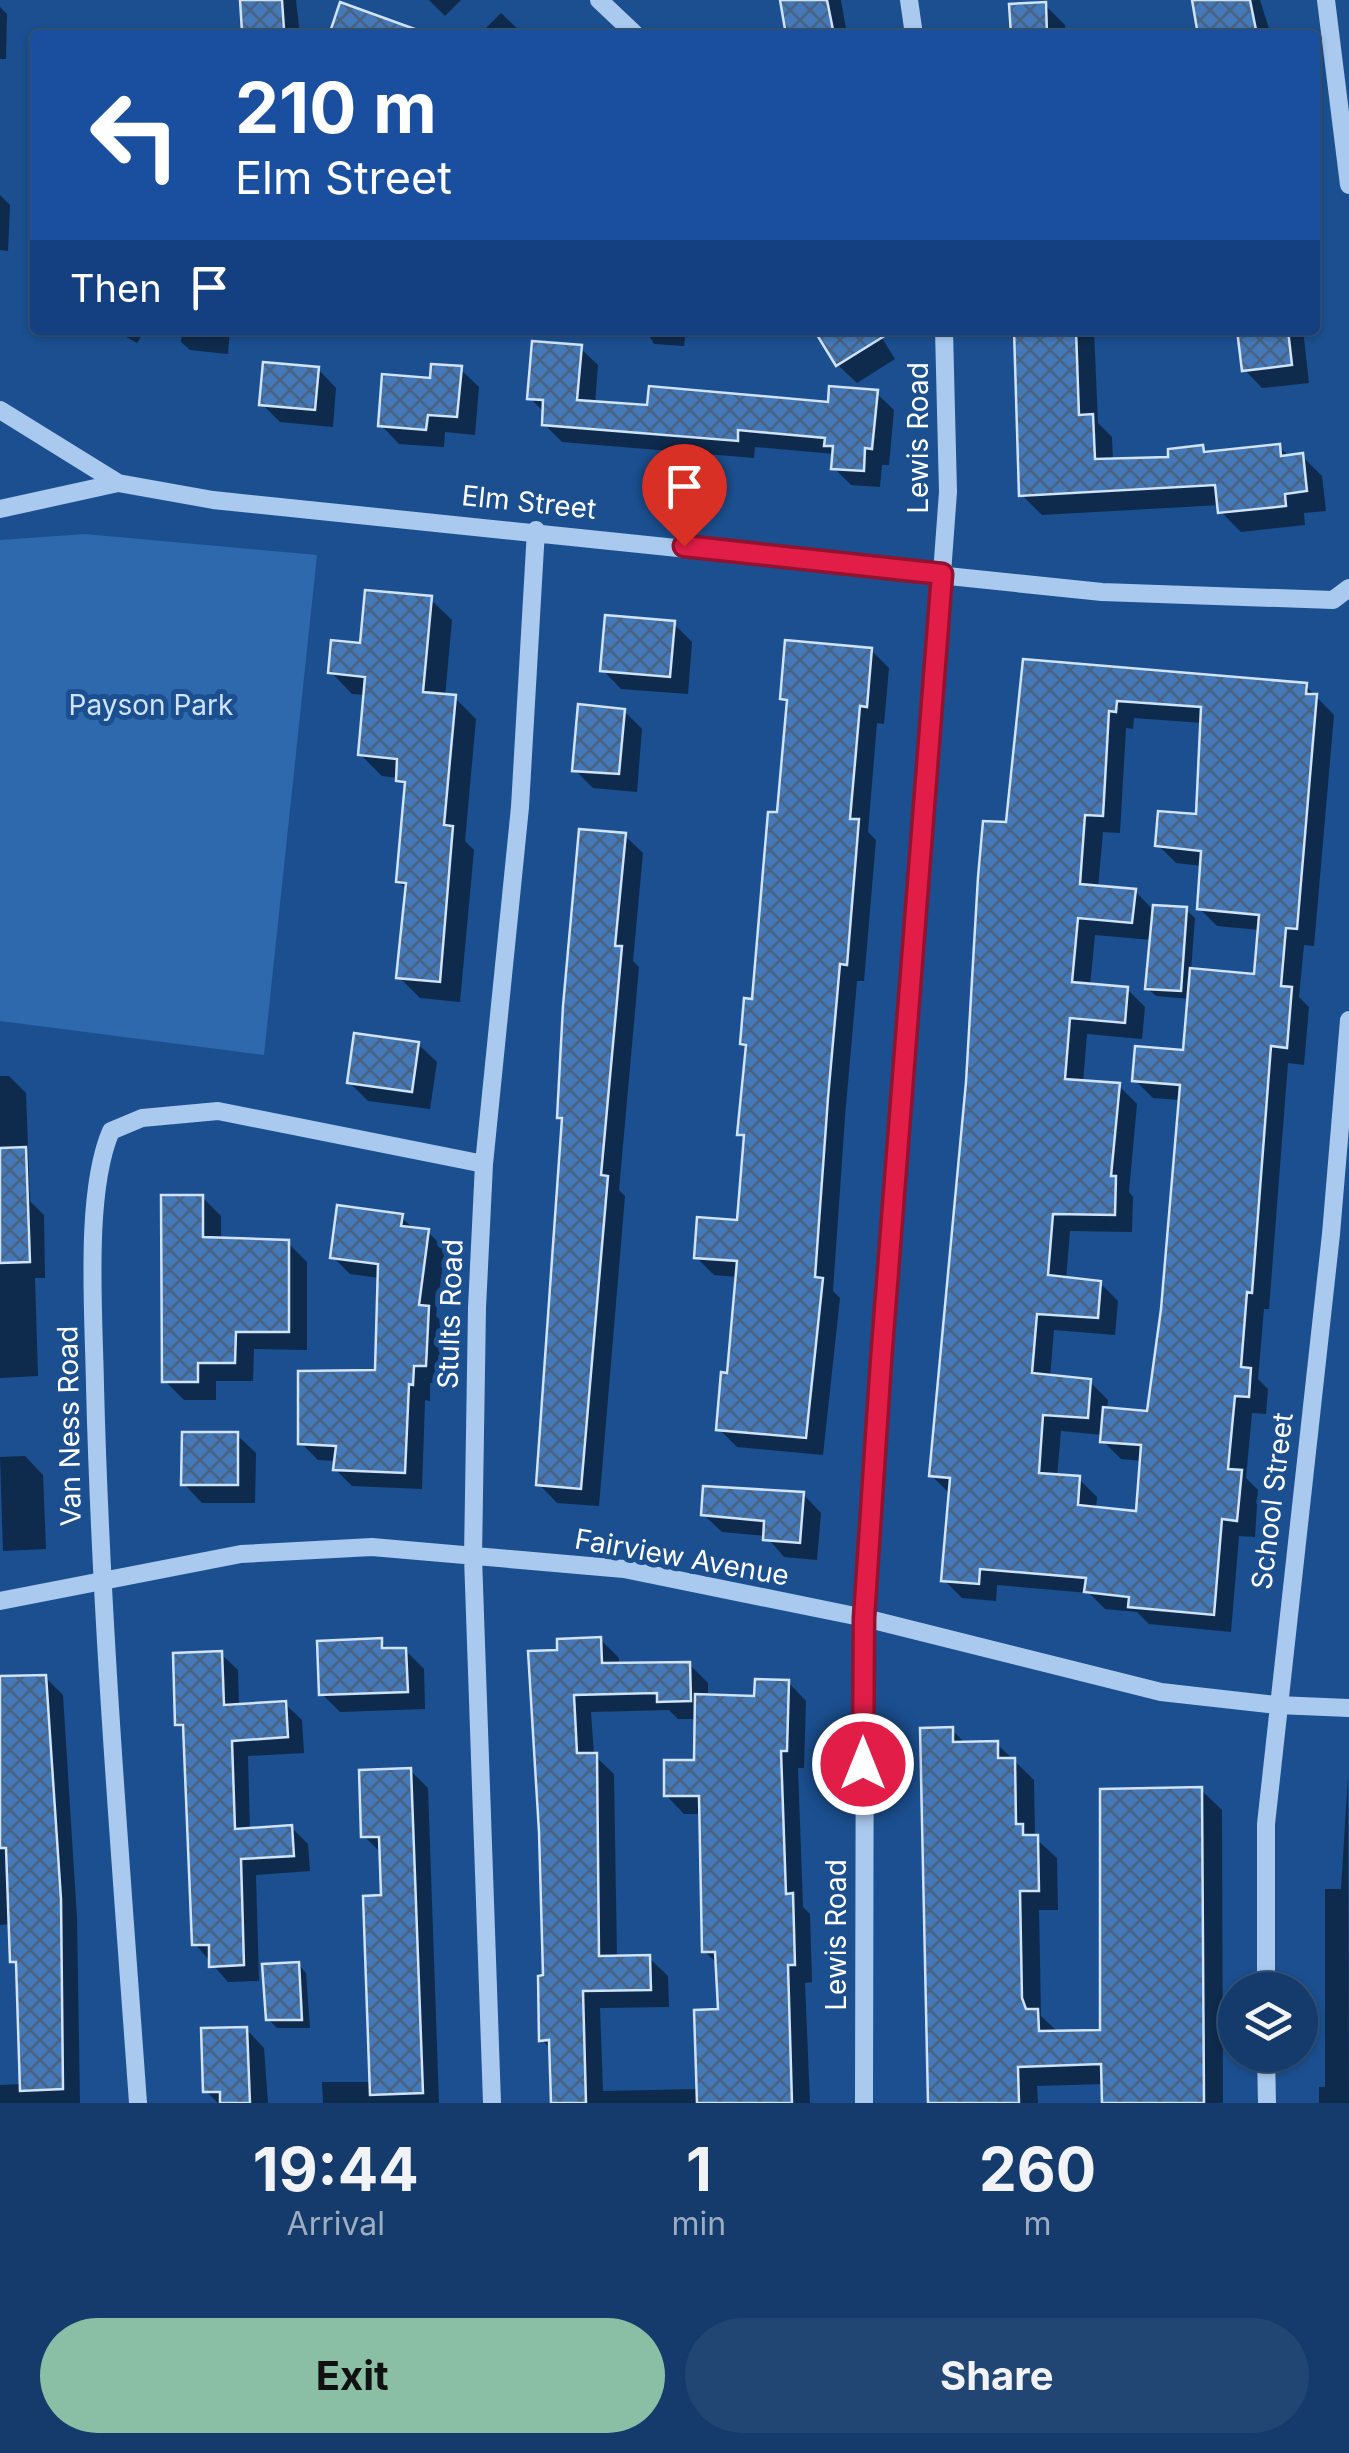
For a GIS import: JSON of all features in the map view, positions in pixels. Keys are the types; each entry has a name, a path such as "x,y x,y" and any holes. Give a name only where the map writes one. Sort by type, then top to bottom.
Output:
{"street":[{"path":"599,0 631,30"},
{"path":"909,0 913,30"},
{"path":"1326,0 1349,185"},
{"name":"Lewis Road","path":"864,2103 864,1618 948,492 944,335"},
{"name":"Elm Street","path":"0,410 118,483 213,500 536,530 1102,592 1334,600 1349,588"},
{"name":"Elm Street","path":"0,509 118,483"},
{"name":"Stults Road","path":"492,2103 473,1557 484,1164 520,807 536,530"},
{"name":"School Street","path":"1266,1972 1266,1824 1277,1705 1340,1234 1349,1020"},
{"name":"Van Ness Road","path":"138,2103 100,1580 94,1320 98,1162 111,1132 142,1118 218,1111 484,1164"},
{"name":"Fairview Avenue","path":"0,1601 241,1554 372,1547 624,1569 864,1618 1161,1692 1277,1705 1349,1708"},
{"path":"1266,2072 1267,2103"}],"green space":[{"name":"Payson Park","path":"85,534 317,555 264,1055 0,1021 0,540"}],"building":[{"path":"240,0 282,0 284,29 242,30"},
{"path":"780,0 827,0 833,30 785,30"},
{"path":"1192,0 1250,0 1256,30 1197,30"},
{"path":"340,2 417,30 331,30"},
{"path":"1046,2 1047,30 1011,30 1009,4"},
{"path":"817,335 886,335 836,366"},
{"path":"1014,335 1076,335 1079,415 1093,414 1095,459 1168,457 1168,449 1203,445 1204,452 1280,444 1281,456 1303,453 1307,491 1285,494 1286,506 1218,513 1215,485 1019,496"},
{"path":"1238,335 1289,335 1292,365 1242,371"},
{"path":"532,341 582,345 577,400 647,405 649,386 828,402 829,386 878,390 872,449 865,448 864,471 831,469 833,446 824,446 825,438 738,430 738,441 542,425 543,400 527,399"},
{"path":"263,362 319,367 315,410 259,405"},
{"path":"431,364 462,366 457,417 428,415 426,430 378,426 382,374 430,378"},
{"path":"365,590 432,596 423,692 456,695 444,825 453,826 440,982 396,978 406,883 396,882 405,782 396,781 397,759 358,755 365,677 328,673 331,640 360,643"},
{"path":"605,615 675,621 670,677 600,671"},
{"path":"785,640 872,648 867,707 860,706 850,819 859,819 847,965 840,964 828,1098 815,1277 823,1278 806,1438 716,1430 721,1372 727,1373 737,1261 694,1258 697,1217 737,1220 744,1135 737,1135 746,1045 740,1044 744,998 752,999 768,812 777,812 787,700 780,699"},
{"path":"1023,659 1307,683 1306,694 1317,694 1297,929 1286,928 1281,986 1292,987 1287,1048 1271,1046 1252,1293 1247,1292 1241,1367 1251,1368 1249,1397 1235,1396 1228,1469 1242,1470 1237,1521 1222,1519 1214,1615 1128,1607 1129,1597 1084,1592 1086,1578 980,1569 979,1584 941,1581 950,1478 929,1476 966,1082 978,877 983,821 1006,822","holes":["1117,701 1201,707 1196,814 1158,811 1155,846 1201,851 1197,909 1259,915 1254,974 1190,968 1183,1050 1135,1046 1132,1081 1180,1085 1161,1309 1147,1411 1103,1407 1100,1442 1141,1445 1136,1511 1078,1505 1080,1476 1039,1473 1043,1415 1088,1418 1091,1379 1032,1373 1037,1314 1098,1318 1101,1281 1048,1275 1053,1214 1115,1215 1116,1176 1111,1176 1120,1083 1065,1079 1070,1018 1125,1023 1128,987 1072,982 1078,918 1132,923 1136,889 1080,884 1085,815 1103,816 1109,711 1116,712"]},
{"path":"578,704 625,709 619,774 572,771"},
{"path":"579,829 626,833 615,946 622,946 601,1175 608,1176 581,1489 536,1485 562,1118 557,1118 563,1006"},
{"path":"1153,905 1187,907 1181,991 1145,989"},
{"path":"354,1033 419,1042 412,1092 347,1083"},
{"path":"26,1147 30,1262 0,1263 0,1148"},
{"path":"161,1195 203,1195 203,1237 289,1240 289,1332 236,1332 235,1363 198,1363 198,1382 162,1382"},
{"path":"337,1205 403,1214 401,1226 429,1229 419,1305 429,1306 426,1366 414,1366 413,1385 409,1384 405,1473 333,1470 336,1446 298,1444 298,1371 375,1370 378,1264 330,1258"},
{"path":"182,1432 238,1432 238,1485 181,1485"},
{"path":"703,1486 804,1492 800,1543 763,1540 764,1521 701,1515"},
{"path":"601,1637 602,1663 690,1662 691,1701 657,1702 657,1693 574,1695 577,1753 597,1753 599,1956 650,1955 651,1990 583,1991 586,2103 551,2103 549,2040 539,2041 538,1976 543,1975 539,1832 528,1651 557,1650 557,1639"},
{"path":"382,1638 382,1648 406,1648 408,1692 319,1695 317,1641"},
{"path":"222,1651 224,1705 286,1701 288,1737 232,1741 235,1829 292,1825 294,1856 241,1859 244,1965 209,1967 209,1945 192,1945 183,1725 175,1725 173,1653"},
{"path":"46,1675 61,1899 63,2089 20,2091 16,1962 10,1962 6,1848 0,1848 0,1676"},
{"path":"755,1679 789,1680 787,1751 781,1751 786,1894 793,1893 795,1965 788,1965 792,2103 697,2103 694,2010 718,2009 715,1952 702,1952 699,1796 664,1796 664,1760 694,1760 695,1694 754,1696"},
{"path":"953,1727 953,1742 998,1741 998,1758 1015,1758 1016,1824 1023,1824 1023,1835 1038,1835 1039,1891 1020,1891 1022,1998 1026,2009 1038,2009 1039,2031 1100,2030 1100,1789 1202,1787 1204,2103 1102,2103 1101,2064 1018,2067 1019,2103 928,2103 920,1728"},
{"path":"411,1768 423,2093 370,2095 363,1896 381,1895 379,1837 361,1837 359,1770"},
{"path":"299,1962 302,2020 266,2020 262,1964"},
{"path":"247,2027 250,2103 220,2103 220,2092 203,2092 201,2028"}],"route":[{"path":"684,546 942,574 881,1361 864,1618 863,1764"}]}
